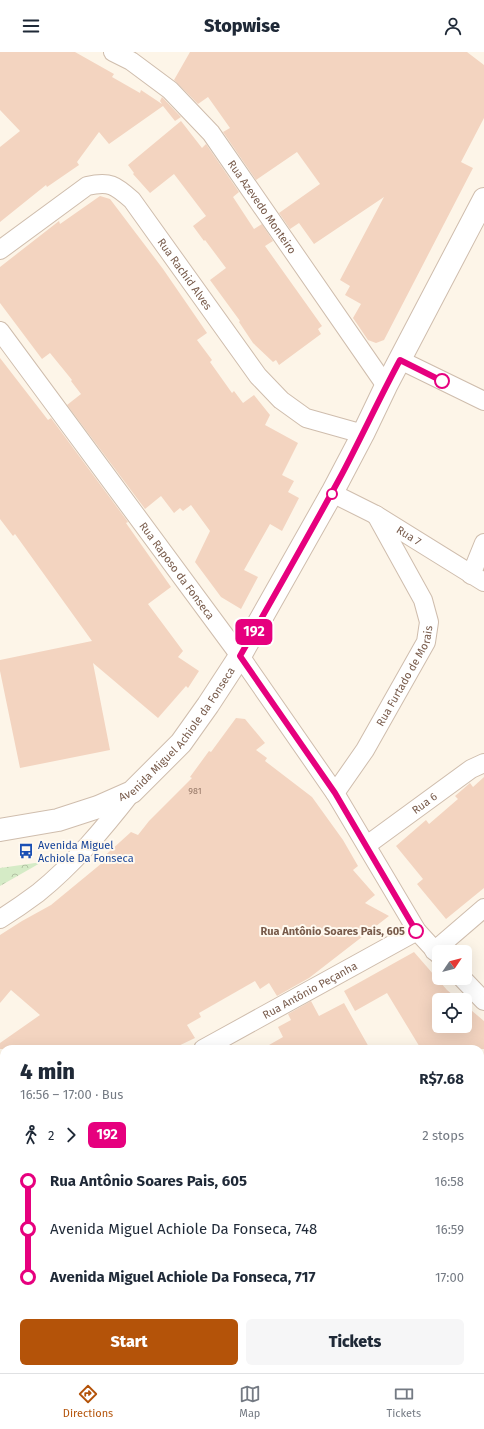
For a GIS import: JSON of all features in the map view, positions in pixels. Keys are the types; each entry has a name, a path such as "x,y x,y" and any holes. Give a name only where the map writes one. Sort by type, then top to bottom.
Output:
{"street":[{"name":"Rua Azevedo Monteiro","path":"113,52 131,61 170,90 210,133 386,386"},
{"name":"Rua Rachid Alves","path":"0,250 87,186 102,183 117,187 132,200 258,376 281,400 306,418 364,434"},
{"name":"Avenida Miguel Achiole da Fonseca","path":"0,830 58,820 98,807 132,792 181,744 240,656 332,493 364,434 386,386 484,199"},
{"name":"Rua Raposo da Fonseca","path":"0,330 240,656 335,793 367,845 416,931 432,948"},
{"path":"400,360 484,401"},
{"name":"Rua 7","path":"332,493 376,515 478,578"},
{"name":"Rua Furtado de Morais","path":"335,793 365,750 426,642 429,622 423,600 376,515"},
{"path":"478,578 484,543"},
{"name":"Rua 6","path":"367,845 471,769 484,763"},
{"path":"0,919 38,892 72,862 101,832 132,792"},
{"path":"445,945 484,908"},
{"name":"Rua Antônio Peçanha","path":"224,1044 416,931"},
{"path":"469,985 484,1000"}],"green space":[{"path":"42,862 0,886 0,868"}],"building":[{"path":"0,52 75,52 114,74 112,77 140,93 141,90 162,104 160,101 162,97 181,117 175,121 163,106 109,144 99,132 77,162 79,165 47,187 46,185 0,222 0,147 20,131 0,110"},
{"path":"190,52 467,52 484,65 484,118 461,162 473,168 384,340 376,343 368,340 353,318 361,304 345,295 350,286 340,280 384,197 314,244 299,223 290,229 279,213 320,184 297,152 256,180 223,132 230,128 208,97 198,104 174,80"},
{"path":"181,121 202,148 206,144 239,192 233,197 254,229 262,224 273,241 265,246 322,326 318,329 321,334 279,365 276,360 273,362 253,343 239,322 240,321 210,280 226,268 193,226 206,216 174,174 150,193 133,174 134,173 128,165"},
{"path":"100,196 110,199 163,269 207,333 197,340 212,360 210,362 232,393 234,391 243,403 254,395 270,415 265,425 298,443 282,475 294,481 288,492 299,498 282,531 270,524 244,570 258,577 241,609 221,597 195,562 210,531 191,505 183,511 180,508 174,513 161,496 145,509 67,405 81,394 71,381 72,380 50,353 42,359 0,303 0,267 59,221 60,224"},
{"path":"0,358 48,420 51,418 128,522 126,523 171,587 148,604 183,651 178,657 199,671 188,688 186,686 158,718 93,663 110,750 20,768 0,671 0,660 92,641 15,534 13,536 0,519"},
{"path":"236,718 245,719 265,743 256,750 267,758 265,761 312,797 343,840 358,866 353,870 375,895 365,903 389,916 309,978 277,996 269,983 260,989 255,981 199,1013 201,1017 187,1025 195,1038 180,1045 0,1045 0,1043 40,1015 11,990 0,1003 0,935 51,905 102,863 99,861 131,832 138,835 149,821 192,778 190,777 209,751 211,752"},
{"path":"484,777 484,888 446,919 417,884 423,879 396,846 426,820 429,824 458,799 455,796 470,783 473,787"},
{"path":"414,952 432,973 432,985 443,985 451,993 432,993 432,1033 472,1033 472,1011 484,1021 484,1045 419,1045 387,993 355,1011 344,991"},
{"path":"311,1001 319,1016 344,1003 368,1045 269,1045 283,1037 278,1027 291,1020 288,1014"}],"bus line":[{"name":"192","path":"416,931 367,845 335,793 240,656 364,434 386,386 400,360 442,381"}],"place":[{"name":"Avenida Miguel Achiole Da Fonseca","path":"26,851"},
{"name":"Rua Antônio Soares Pais, 605","path":"416,931"}]}
